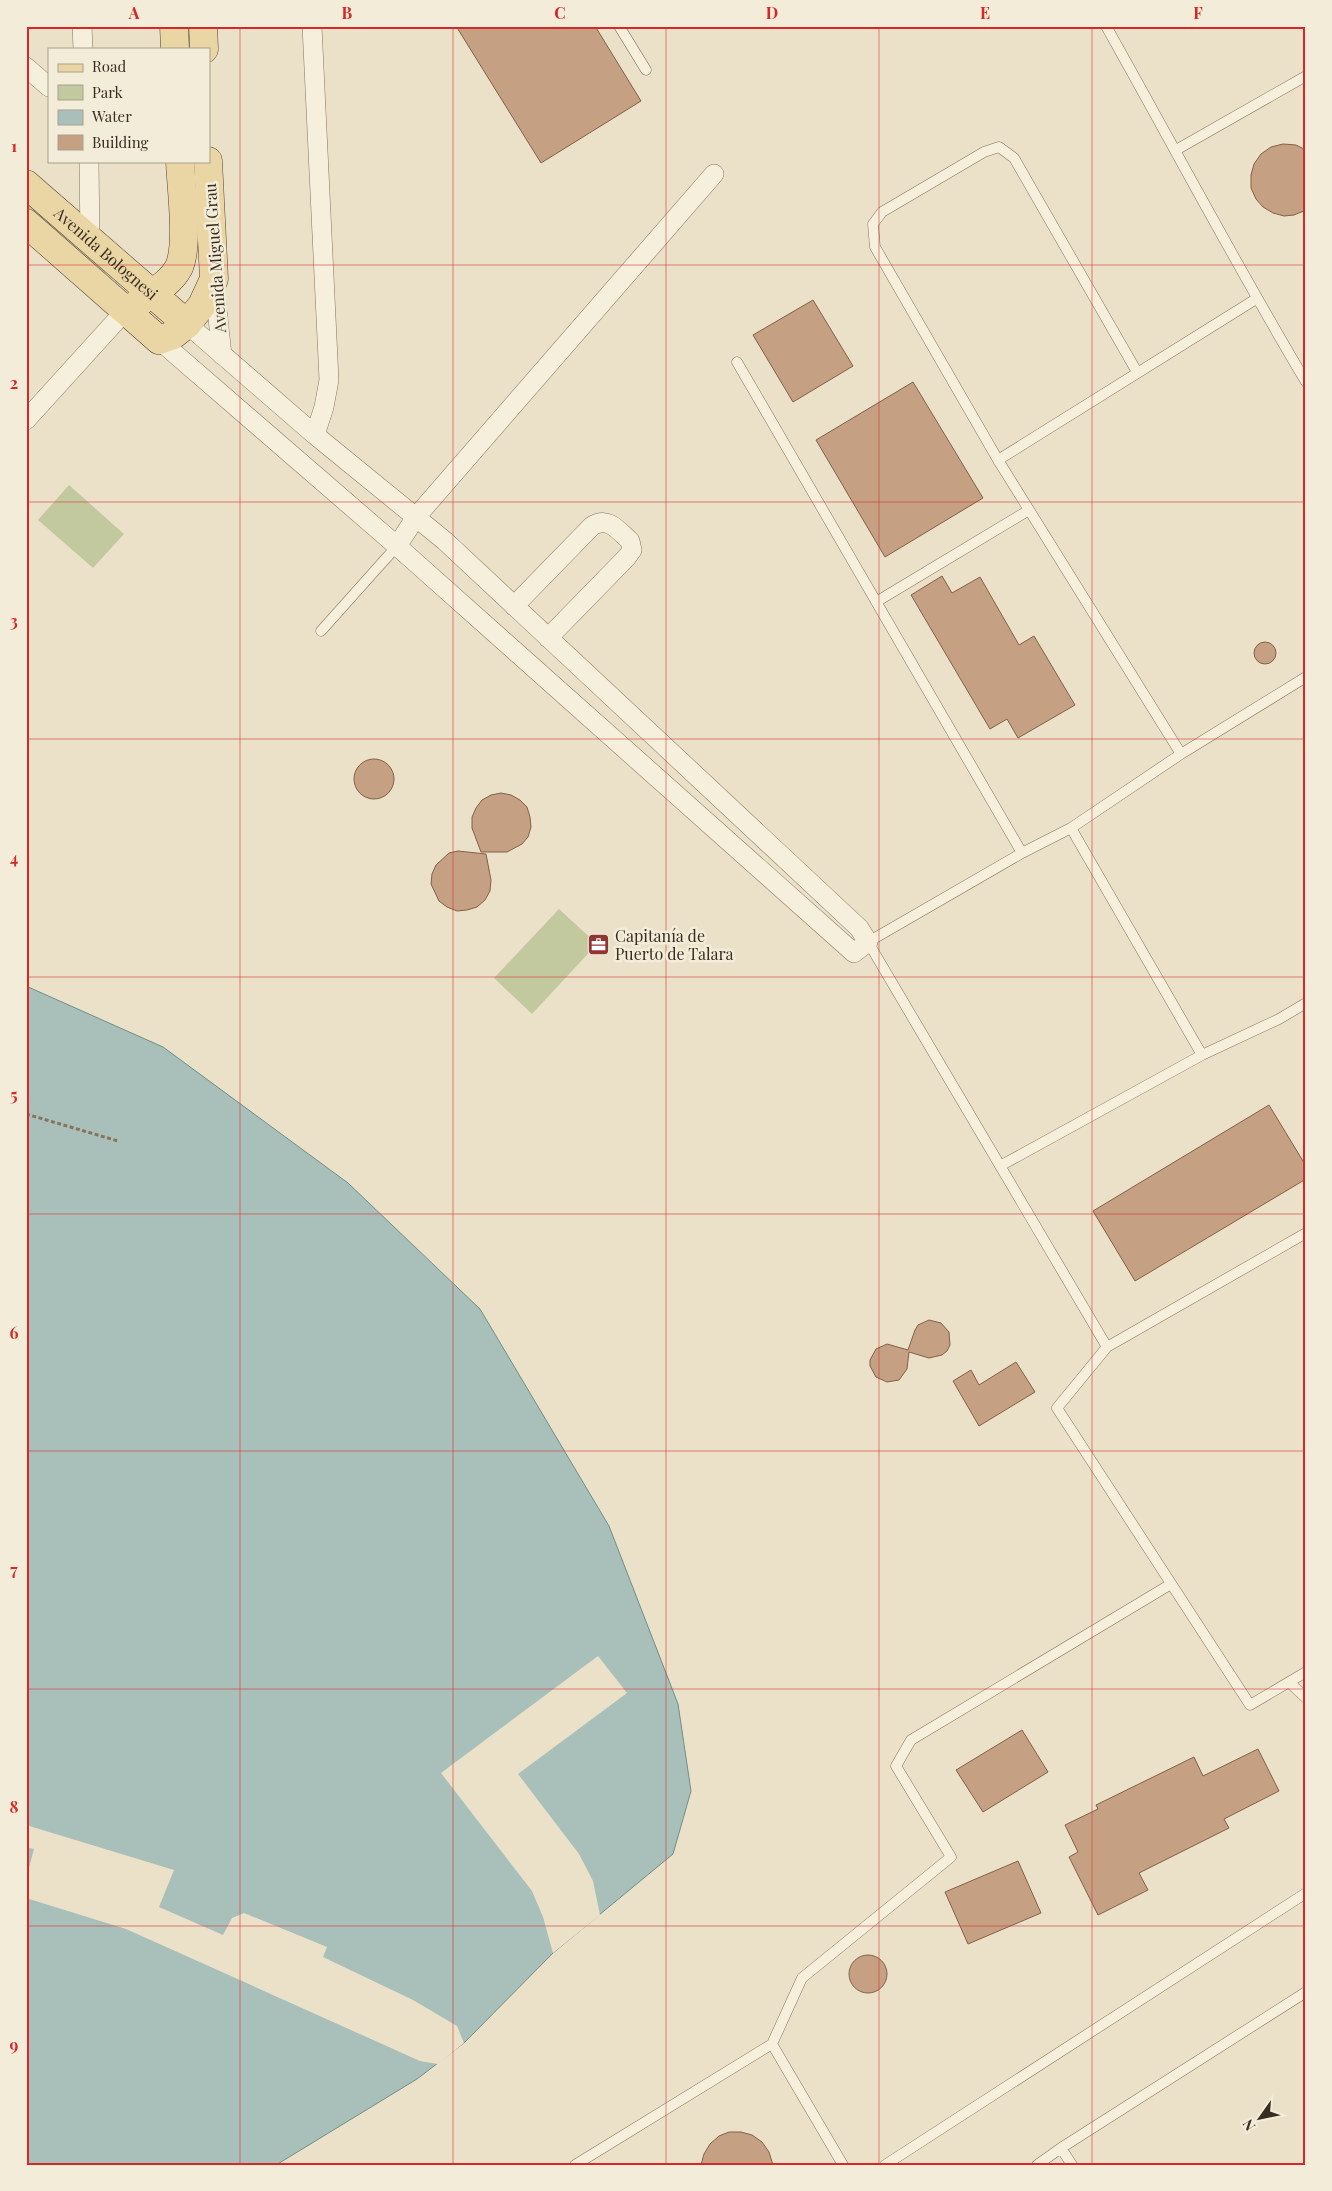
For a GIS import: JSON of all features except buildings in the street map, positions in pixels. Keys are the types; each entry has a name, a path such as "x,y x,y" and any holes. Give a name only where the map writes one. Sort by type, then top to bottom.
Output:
{"main road":[{"path":"174,26 175,48"},
{"path":"203,26 204,48"},
{"name":"Avenida Miguel Grau","path":"125,311 168,281 178,267 183,252 180,162"},
{"name":"Avenida Miguel Grau","path":"208,162 214,279"},
{"name":"Avenida Bolognesi","path":"26,184 187,324"},
{"name":"Avenida Bolognesi","path":"26,223 159,340"},
{"path":"159,340 173,335 187,324 202,305 214,279"}],"street":[{"path":"82,26 84,48"},
{"path":"312,26 329,380 324,407 315,435"},
{"path":"26,67 48,86"},
{"path":"89,162 90,241"},
{"path":"397,546 416,517 714,174"},
{"name":"Avenida Miguel Grau","path":"214,279 222,355"},
{"path":"26,420 125,311"},
{"path":"187,324 315,435 445,541 859,928 861,947"},
{"path":"159,340 861,947"},
{"path":"514,606 592,526 599,522 607,522 630,541 632,550 627,557 548,638"}],"lane":[{"path":"619,26 646,70"},
{"path":"1106,26 1176,150 1256,299 1306,382"},
{"path":"1176,150 1306,76"},
{"path":"1137,372 1014,158 999,146 984,152 882,212 873,224 875,247 998,460 1181,754"},
{"path":"998,460 1256,299"},
{"path":"737,362 1022,853"},
{"path":"876,602 1029,510"},
{"path":"320,631 397,546"},
{"path":"1107,1347 1000,1166 861,947 1022,853 1071,828 1181,754 1306,677"},
{"path":"1071,828 1202,1055"},
{"path":"1000,1166 1202,1055 1279,1019 1306,1003"},
{"path":"1306,1233 1107,1347 1057,1408 1250,1705 1306,1672"},
{"path":"576,2165 772,2044 802,1978 950,1857 896,1766 911,1740 1171,1584"},
{"path":"1289,1682 1306,1698"},
{"path":"885,2165 1306,1892"},
{"path":"1037,2165 1306,1992"},
{"path":"772,2044 843,2165"},
{"path":"1061,2148 1072,2165"}],"path":[{"path":"26,1114 118,1141"}],"green space":[{"path":"26,195 109,267 106,273 99,274 26,212"},
{"path":"69,485 124,534 93,568 38,520"},
{"path":"559,909 597,944 532,1014 494,978"}],"water":[{"path":"26,986 163,1047 348,1183 480,1309 609,1526 678,1704 691,1791 673,1854 553,1953 464,2043 417,2079 276,2165 26,2165"}],"pier":[{"path":"598,1656 627,1693 518,1774 579,1854 593,1881 600,1915 553,1953 543,1917 532,1891 441,1773"},
{"path":"26,1825 174,1870 159,1907 223,1935 232,1918 244,1913 327,1947 323,1957 413,2000 457,2026 464,2043 438,2064 420,2061 126,1929 26,1898 26,1879 34,1849 26,1847"}],"place":[{"name":"Capitanía de Puerto de Talara","path":"599,945"}]}
